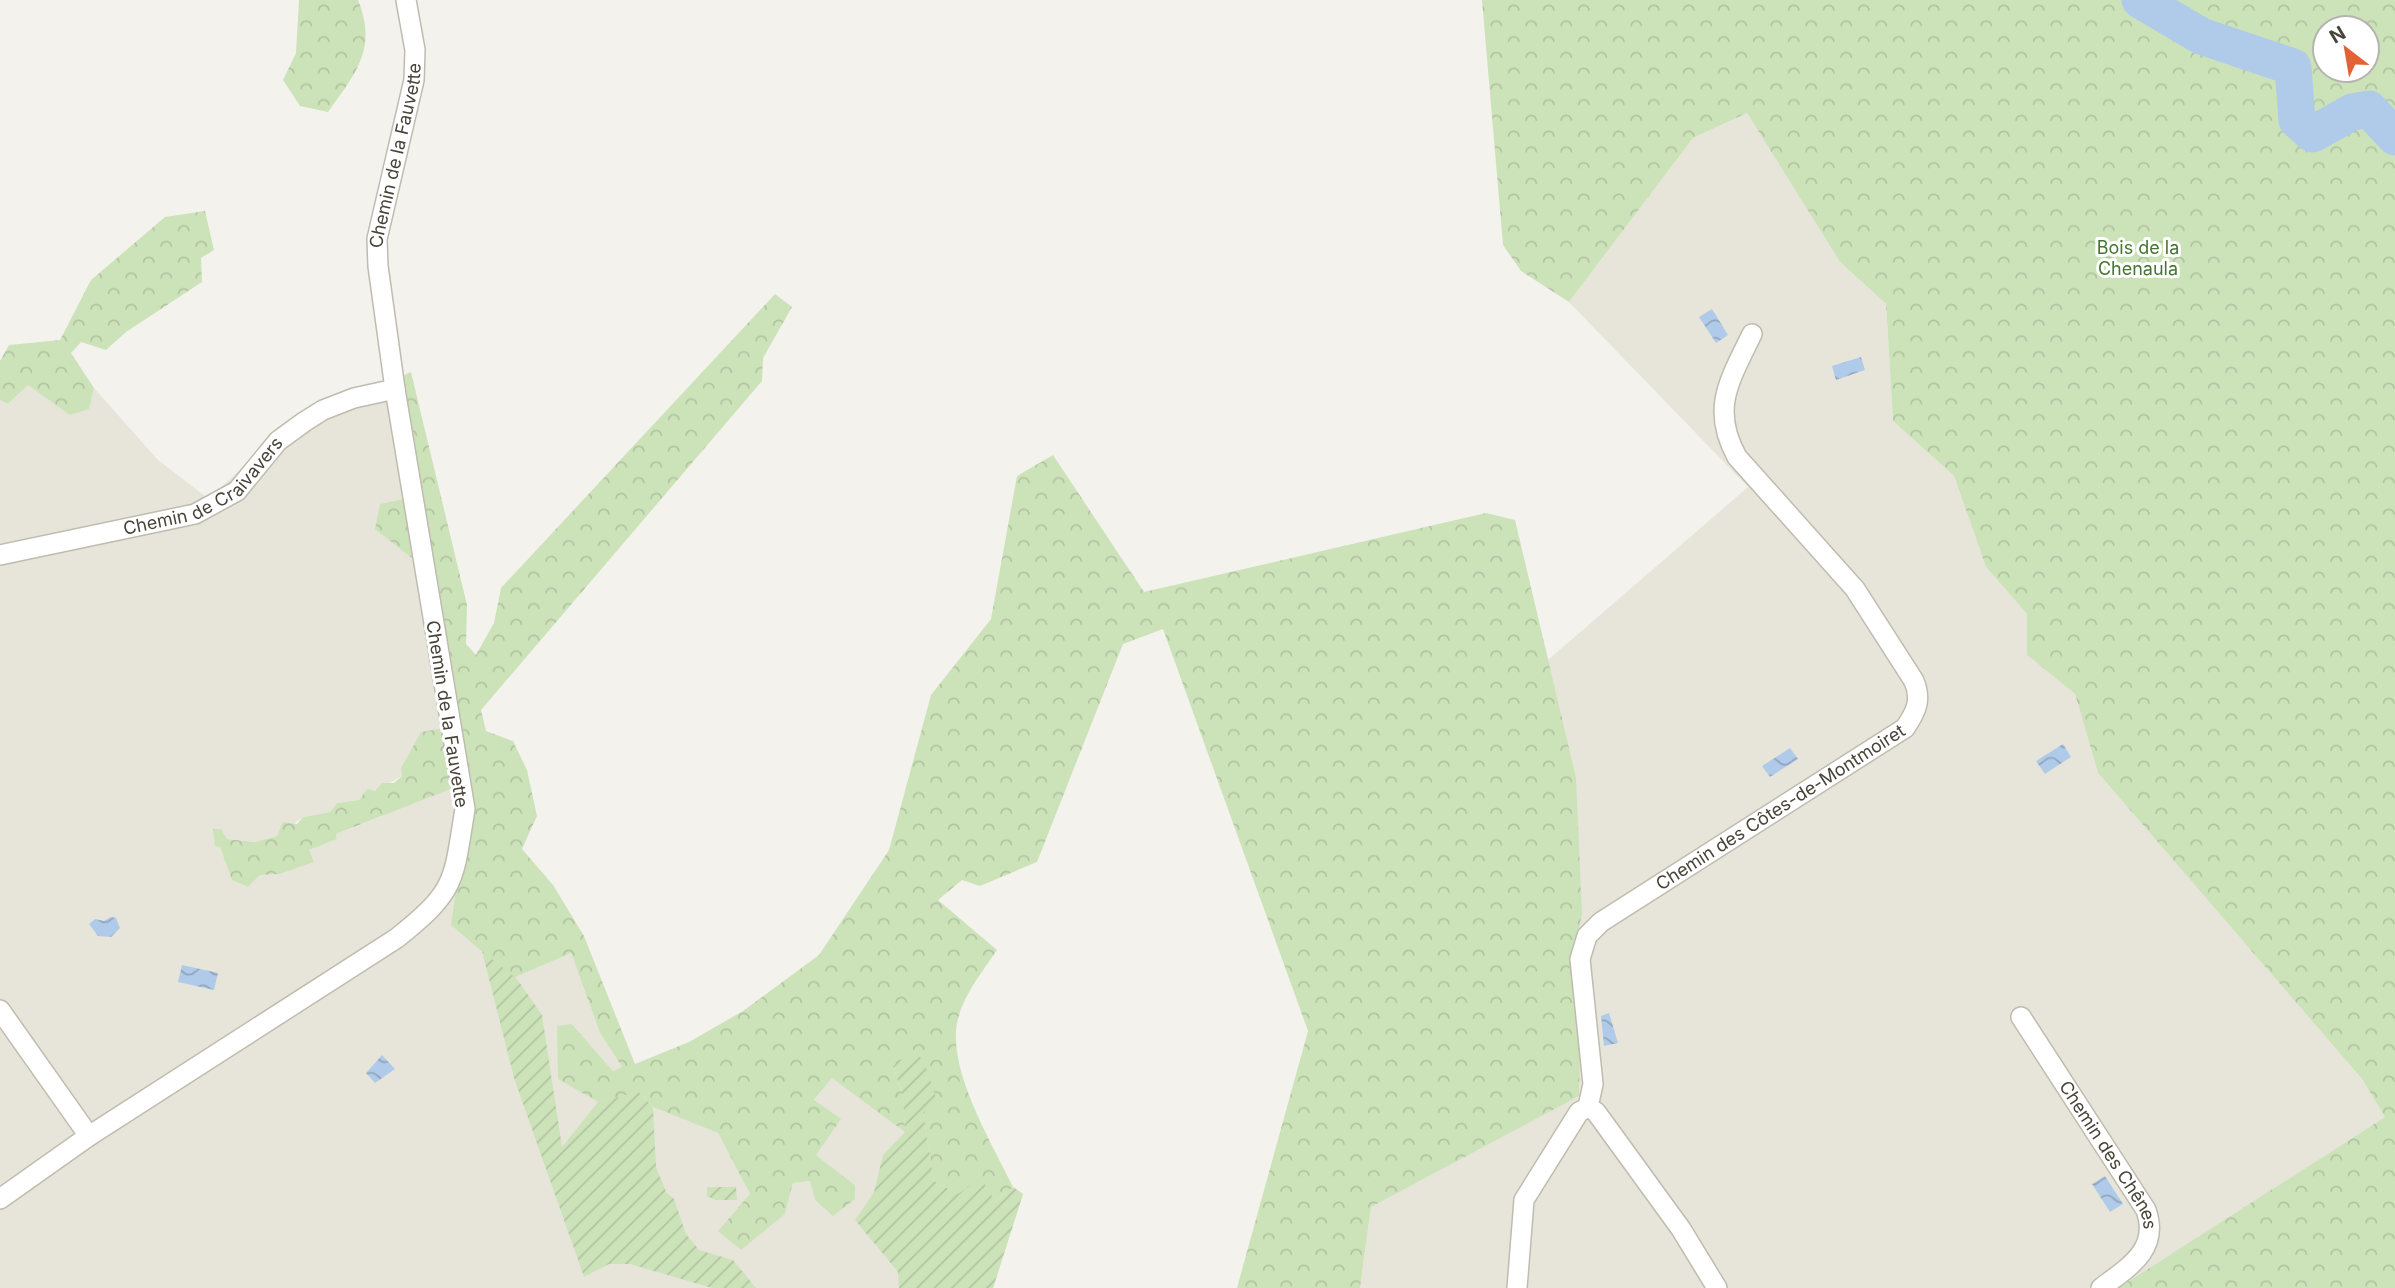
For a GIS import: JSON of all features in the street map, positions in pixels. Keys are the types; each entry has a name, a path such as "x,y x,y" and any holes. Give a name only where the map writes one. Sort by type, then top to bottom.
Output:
{"street":[{"name":"Chemin de la Fauvette","path":"0,1199 89,1136 397,938 432,911 445,895 455,874 465,808 394,389 378,266 377,239 412,100 415,51 406,0"},
{"name":"Chemin des Côtes-de-Montmoiret","path":"1588,1107 1593,1084 1580,959 1587,936 1601,922 1905,728 1918,705 1919,693 1914,681 1855,589 1737,457 1730,444 1722,414 1727,386 1752,334"},
{"name":"Chemin de Craivavers","path":"0,555 195,514 237,491 278,441 323,410 354,398 394,389"},
{"path":"0,1010 89,1136"},
{"name":"Chemin des Chênes","path":"2021,1017 2146,1210 2151,1223 2146,1249 2136,1262 2101,1288"},
{"path":"1517,1288 1524,1200 1579,1112 1588,1107 1596,1112 1681,1228 1717,1288"}],"shaded area":[{"path":"1747,113 1840,262 1886,304 1893,421 1954,476 1986,567 2027,614 2027,655 2075,694 2098,773 2362,1079 2385,1117 2118,1288 1360,1288 1371,1207 1579,1095 1573,957 1576,777 1548,660 1748,487 1569,302 1693,138"},
{"path":"397,378 474,811 571,953 600,1033 622,1067 613,1071 572,1024 558,1079 639,1092 653,1107 718,1133 750,1194 785,1214 793,1183 810,1181 815,1200 855,1185 816,1155 814,1101 832,1077 936,1098 995,1202 1013,1187 1023,1194 993,1288 0,1288 0,400 8,404 28,385 89,409 94,388 158,460 209,499 293,419","holes":["402,776 392,809 383,816 336,834 337,839 308,850 313,862 280,874 260,875 248,887 232,880 220,847 227,839 255,842 277,836 303,817 330,812 337,803 359,800"]}],"green space":[{"path":"299,0 358,0 364,17 366,33 361,60 328,112 300,106 283,80 296,53"},
{"name":"Bois de la Chenaula","path":"1482,0 2395,0 2395,1288 2118,1288 2385,1117 2362,1079 2098,773 2075,694 2027,655 2027,614 1986,567 1954,476 1893,421 1886,304 1840,262 1747,113 1693,138 1569,302 1521,271 1503,245"},
{"path":"205,211 214,250 201,258 202,282 126,332 106,350 81,342 71,353 94,388 89,409 70,415 28,385 8,404 0,400 0,361 9,345 60,340 91,280 165,217"},
{"path":"775,294 792,307 763,358 762,381 481,710 486,731 513,741 527,770 537,816 522,849 553,885 584,936 635,1064 689,1042 743,1011 819,955 889,850 931,695 991,619 1017,476 1053,455 1144,592 1486,513 1515,520 1576,777 1582,914 1573,957 1580,1051 1579,1096 1371,1207 1360,1288 1237,1288 1308,1031 1163,629 1123,644 1037,862 980,886 962,880 938,900 997,950 966,999 956,1031 957,1050 967,1090 1013,1187 995,1202 958,1194 934,1181 923,1113 893,1066 903,1097 905,1132 832,1078 814,1100 841,1119 816,1155 855,1185 855,1199 833,1216 815,1200 810,1181 793,1183 785,1214 741,1250 718,1231 750,1194 718,1133 653,1107 639,1092 598,1102 558,1079 557,1026 572,1024 613,1071 622,1067 600,1033 571,953 513,978 451,925 459,869 474,811 432,574 375,529 380,504 418,496 397,378 411,372 467,605 466,644 476,655 494,623 501,588"},
{"path":"444,728 453,788 336,834 337,839 309,850 314,862 280,874 260,875 248,887 232,880 220,847 215,846 213,829 221,829 227,839 255,842 277,836 283,822 297,824 303,817 330,812 337,803 359,800 367,789 375,791 382,783 394,783 402,776 401,768 421,732"},
{"path":"482,951 517,979 542,1015 562,1147 598,1102 639,1092 653,1107 656,1167 666,1192 674,1199 686,1234 699,1250 733,1260 756,1288 712,1288 630,1264 609,1264 584,1277 514,1078"},
{"path":"914,1051 924,1061 936,1098 923,1113 934,1181 958,1194 981,1178 995,1202 1013,1187 1023,1194 993,1288 899,1288 898,1272 855,1220 874,1192 883,1155 905,1132 903,1097 893,1066"},
{"path":"707,1187 736,1187 737,1200 715,1200 707,1196"}],"water":[{"path":"1712,309 1728,335 1716,343 1699,317"},
{"path":"1861,357 1865,370 1836,380 1832,366"},
{"path":"2063,744 2071,757 2045,774 2036,761"},
{"path":"1790,748 1798,759 1770,777 1762,766"},
{"path":"111,917 116,918 120,928 111,937 98,936 89,924 95,919 104,921"},
{"path":"182,965 218,973 214,990 178,982"},
{"path":"1609,1013 1618,1043 1604,1046 1601,1016"},
{"path":"382,1055 395,1069 375,1083 366,1073"},
{"path":"2105,1176 2123,1204 2110,1212 2092,1184"}],"waterway":[{"path":"2140,0 2201,36 2293,67 2297,120 2313,134 2352,112 2369,109 2395,137"}]}
